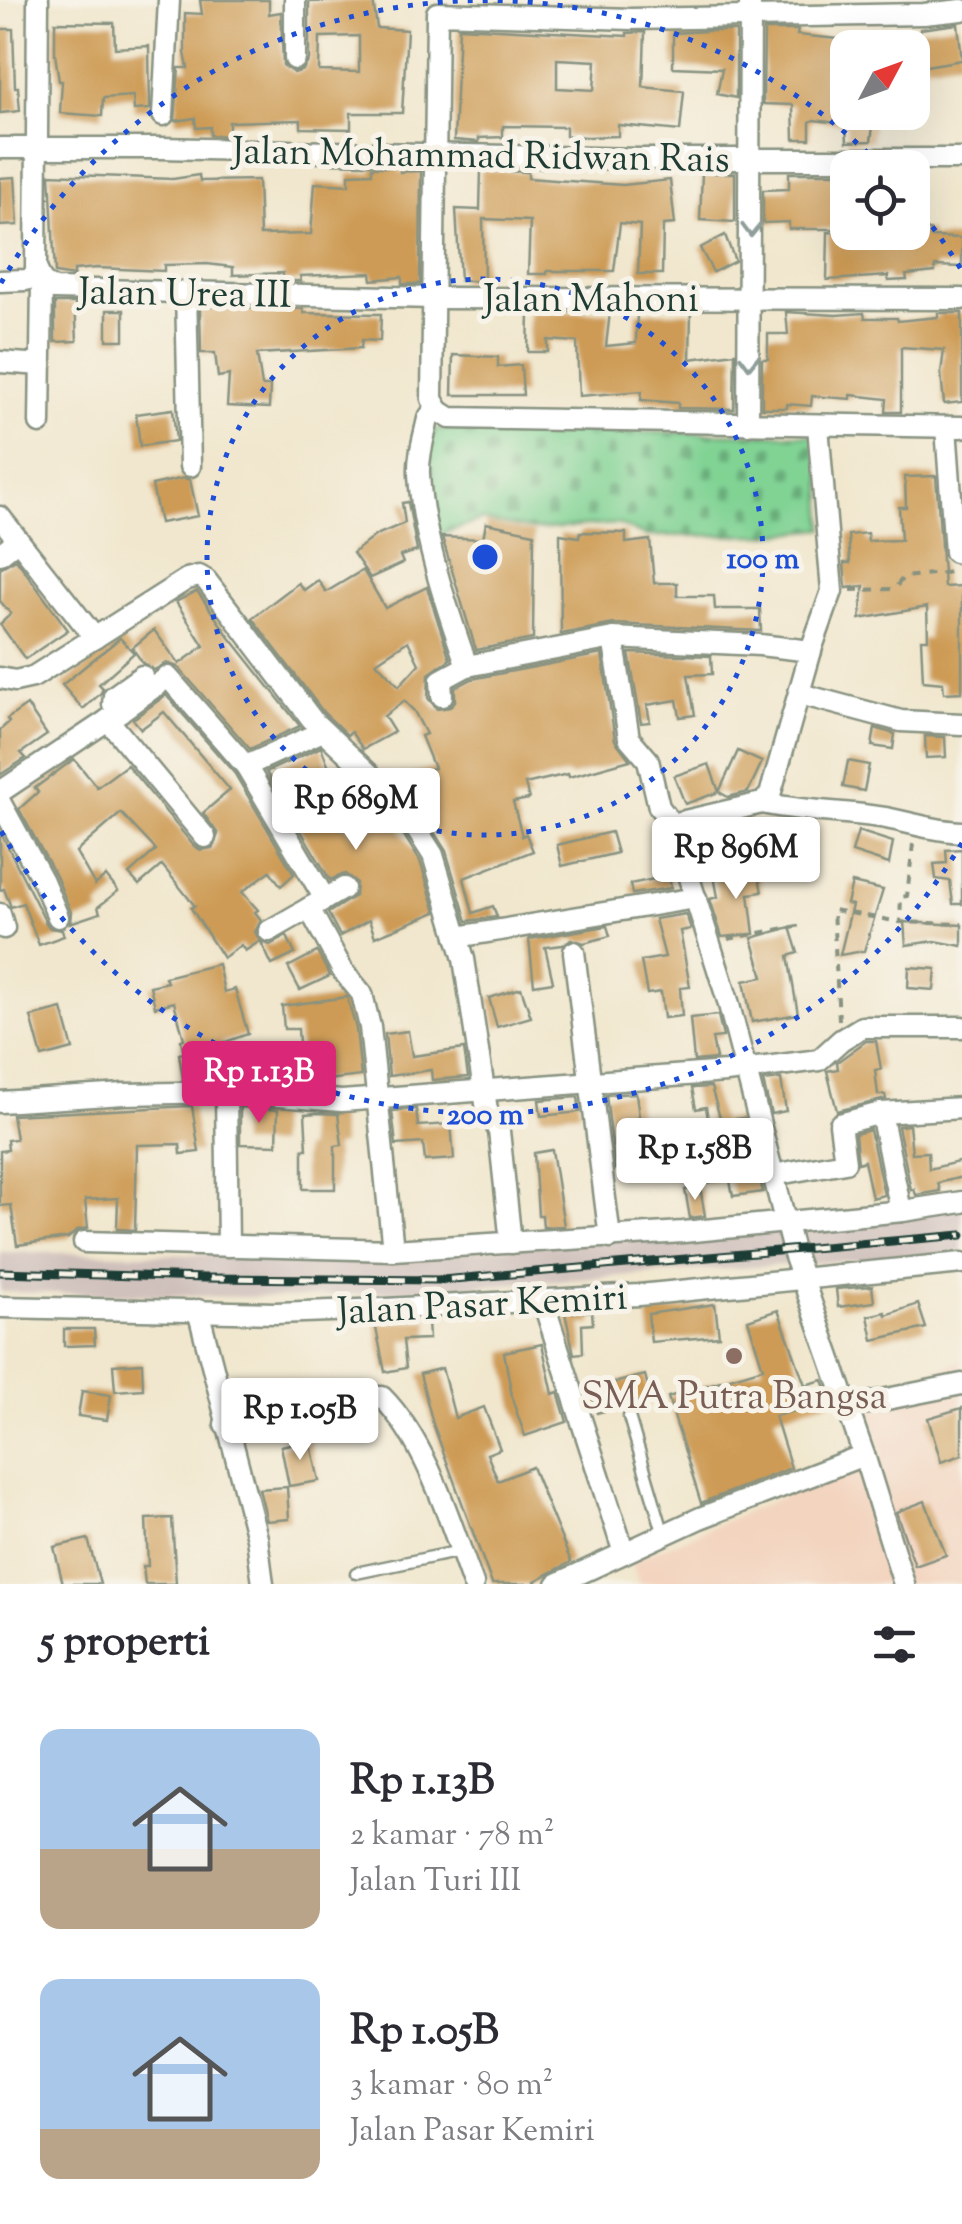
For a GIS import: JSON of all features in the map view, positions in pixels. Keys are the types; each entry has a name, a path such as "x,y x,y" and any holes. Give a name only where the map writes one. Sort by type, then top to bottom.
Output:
{"street":[{"name":"Jalan Urea III","path":"38,0 36,268 41,279 54,289 432,298"},
{"path":"163,116 169,0"},
{"path":"295,0 296,59"},
{"path":"959,552 954,427 450,418 439,411 432,399 432,298 437,7 750,8 924,14 962,10"},
{"path":"748,424 750,8"},
{"name":"Jalan Mohammad Ridwan Rais","path":"0,148 751,160 962,159"},
{"path":"0,281 41,279 40,423"},
{"path":"186,291 190,466"},
{"name":"Jalan Mahoni","path":"432,298 962,299"},
{"path":"0,362 41,365"},
{"path":"439,411 428,419 419,471 424,516 442,594 467,666"},
{"path":"762,803 770,795 832,591 818,426"},
{"path":"0,518 95,638"},
{"path":"0,554 18,540"},
{"path":"0,678 16,681 33,677 187,579 199,576 323,730 399,802 433,854 457,937 488,1114 499,1131 511,1243"},
{"path":"614,638 629,738 648,760 659,807 672,824 728,1001 802,1277 904,1584"},
{"path":"442,696 441,680 467,666 614,638 760,644 811,652"},
{"path":"142,676 114,696 114,716 205,837"},
{"path":"0,792 166,678 246,766 317,904 343,970 362,994 380,1099 393,1250"},
{"path":"800,694 901,722 962,724"},
{"path":"246,766 323,730"},
{"path":"0,802 58,917"},
{"path":"672,824 762,803 962,832"},
{"path":"269,931 344,888"},
{"path":"457,937 696,898"},
{"path":"574,952 610,1238"},
{"path":"0,1102 226,1092 380,1099 819,1060 862,1026 962,1028"},
{"path":"226,1092 228,1246"},
{"path":"772,1174 846,1162 840,1124 881,1113 962,1108"},
{"path":"881,1113 901,1211"},
{"path":"84,1242 393,1250 610,1238 962,1202"},
{"name":"Jalan Pasar Kemiri","path":"0,1307 276,1313 543,1301 962,1263"},
{"path":"543,1301 624,1553"},
{"path":"198,1310 257,1538 263,1584"},
{"path":"847,1407 962,1384"},
{"path":"225,1424 382,1397 398,1413 424,1460 473,1584"},
{"path":"557,1584 664,1535 864,1456"}],"lane":[{"path":"262,1095 263,1060"},
{"path":"629,1416 664,1535"},
{"path":"356,1574 461,1552"}],"path":[{"path":"832,591 895,589 903,577 953,574 959,552"},
{"path":"900,922 916,825"},
{"path":"840,1040 833,910 900,922 962,924"},
{"path":"709,942 802,925"}],"shaded area":[{"path":"962,1202 962,1253 296,1298 0,1292 0,1252 394,1258"},
{"path":"962,1360 962,1584 639,1584 631,1561 882,1455 865,1395"}],"green space":[{"path":"433,429 820,435 824,529 765,535 646,536 617,524 534,530 481,520 431,538 426,473"}],"building":[{"path":"200,0 269,0 269,14 281,12 283,65 294,73 303,70 309,60 309,2 373,0 377,28 407,30 402,113 351,113 351,129 301,128 301,120 229,122 229,136 210,135 210,127 196,128 195,118 175,121 179,68 188,68 185,13 202,14","holes":["359,36 359,72 319,71 320,37"]},
{"path":"55,22 114,23 115,48 149,46 150,109 134,110 133,96 103,98 102,116 60,113 62,81 55,54"},
{"path":"958,24 962,60 930,65 930,30 920,29"},
{"path":"459,27 627,36 645,32 643,87 684,91 680,131 618,125 618,136 587,137 566,136 566,127 503,126 503,137 479,138 479,142 454,140","holes":["557,59 596,61 594,90 557,88"]},
{"path":"0,29 13,29 20,111 0,113"},
{"path":"764,30 798,30 797,35 830,38 830,122 814,120 810,122 810,139 794,139 793,105 763,104"},
{"path":"736,31 736,98 717,94 722,69 673,67 673,33"},
{"path":"846,130 873,130 871,141 847,142"},
{"path":"372,167 421,171 420,284 402,284 402,277 372,280 371,273 300,276 301,281 283,281 283,273 233,275 233,267 207,264 164,265 164,271 97,268 74,270 74,276 55,273 50,174 173,179 199,175 200,181 258,180 260,235 311,234 315,183 349,185 349,174 372,173"},
{"path":"481,170 528,172 528,178 623,185 670,180 675,224 663,225 662,274 638,274 640,225 620,223 614,271 528,274 530,221 483,219 484,281 460,281 456,209 480,210"},
{"path":"702,173 735,173 735,222 700,220"},
{"path":"789,173 830,173 830,229 789,229 789,222 763,223 763,190 789,189"},
{"path":"15,177 18,225 0,226 0,178"},
{"path":"930,230 931,237 962,238 962,267 935,266 935,272 906,275 907,280 888,281 888,276 827,280 828,232 830,250 930,250"},
{"path":"725,235 735,261 713,272 700,248"},
{"path":"55,303 75,303 77,341 55,342"},
{"path":"200,306 381,314 380,341 362,340 361,348 257,354 262,386 270,386 269,408 227,406 229,375 218,377 215,353 201,353"},
{"path":"107,310 124,310 124,340 107,340"},
{"path":"529,312 610,312 606,346 636,343 637,312 691,312 690,359 735,353 734,409 678,408 678,403 641,400 642,391 579,396 577,342 548,340 548,352 528,352"},
{"path":"786,312 864,313 865,318 898,321 962,313 962,402 944,404 944,350 901,347 901,412 886,412 887,399 851,395 851,399 812,396 811,406 762,408 762,359 768,359 768,334 788,334"},
{"path":"453,355 498,357 498,367 521,365 523,395 452,395"},
{"path":"173,409 176,441 140,446 136,414"},
{"path":"936,476 944,587 962,586 962,692 944,693 943,683 923,681 921,639 928,639 927,607 860,619 864,586 846,588 844,563 850,563 848,535 867,533 868,541 901,540 899,507 906,507 905,477"},
{"path":"190,480 198,516 160,523 152,485"},
{"path":"408,502 417,551 400,556 403,563 370,578 353,553 376,535 405,523 402,503"},
{"path":"486,523 534,533 533,639 476,650 442,537 483,539"},
{"path":"580,532 626,533 626,543 650,540 654,583 677,583 677,596 714,596 715,609 760,609 761,631 614,624 561,634 560,534 579,537"},
{"path":"16,559 68,630 25,659 0,624 11,614 0,601 0,568"},
{"path":"363,570 385,608 427,587 450,659 429,674 428,698 437,709 450,707 455,701 455,688 472,679 602,654 615,740 630,760 525,784 529,799 513,802 522,836 526,834 533,851 464,878 473,913 493,906 497,917 467,921 446,851 408,791 403,777 434,768 421,736 426,734 414,711 404,701 384,716 394,732 363,749 351,732 347,735 324,713 252,618 298,583 304,590 318,580 326,592","holes":["408,641 419,664 399,686 376,662"]},
{"path":"197,591 300,726 250,749 178,667 167,663 154,670 143,663 132,648 154,630 179,664 204,646 176,602"},
{"path":"120,638 134,653 99,684 103,688 101,693 83,709 62,685"},
{"path":"629,653 711,656 712,674 688,675 695,715 680,717 677,700 647,705 650,722 641,723"},
{"path":"166,695 235,774 294,874 281,886 270,871 242,892 258,910 255,912 261,920 255,932 260,941 245,951 241,945 223,958 191,908 195,906 162,865 139,885 129,874 156,850 121,813 76,852 95,885 106,876 118,891 98,907 100,913 70,923 71,912 56,876 19,809 38,792 35,788 74,759 97,787 127,765 194,846 201,850 213,848 218,834 203,813 230,790 164,712 141,729 133,719"},
{"path":"27,705 47,735 21,753 26,758 0,775 0,730 9,722 7,719"},
{"path":"875,728 895,734 893,749 872,746"},
{"path":"925,736 945,737 946,757 926,758"},
{"path":"321,747 332,775 311,784 355,836 392,816 420,861 436,912 375,937 369,920 340,936 328,913 355,896 356,882 345,874 330,880 266,772"},
{"path":"738,751 762,762 748,792 728,797 719,792"},
{"path":"848,761 869,765 864,791 843,787"},
{"path":"709,764 719,792 685,804 674,776"},
{"path":"725,826 728,845 700,850 696,832"},
{"path":"0,831 46,923 62,930 64,936 39,945 23,903 11,907 4,889 0,890"},
{"path":"858,831 893,842 889,864 852,852"},
{"path":"611,832 617,853 562,866 557,845"},
{"path":"962,849 962,904 953,904 950,881 936,879 934,864 947,863 946,850"},
{"path":"757,868 762,892 749,894 754,934 722,937 710,899 718,897 714,876"},
{"path":"669,876 671,888 632,894 630,884"},
{"path":"852,883 883,890 864,951 840,955 852,905 847,904"},
{"path":"686,914 691,929 680,931 690,987 680,988 682,1016 664,1018 661,992 647,994 641,961 665,957 655,919"},
{"path":"904,922 962,925 962,946 935,941 906,945"},
{"path":"607,926 610,936 584,943 571,939 563,945 545,947 553,982 534,985 529,939"},
{"path":"790,927 798,953 788,956 798,1014 752,1022 744,981 763,977 752,938"},
{"path":"287,936 295,954 272,965 261,942 270,945"},
{"path":"317,952 330,976 300,990 288,967"},
{"path":"218,964 224,992 235,989 248,1034 222,1043 226,1072 183,1079 179,1054 184,1053 184,1039 174,1002 155,1007 150,986 167,982 165,977"},
{"path":"909,967 936,969 934,990 908,988"},
{"path":"521,988 531,1017 497,1027 489,998"},
{"path":"347,997 356,1029 361,1076 302,1083 298,1029 284,1029 282,1006"},
{"path":"62,1009 73,1049 42,1057 31,1017"},
{"path":"718,1015 723,1037 712,1038 716,1059 694,1061 690,1018"},
{"path":"408,1031 412,1056 464,1049 468,1077 432,1080 431,1070 389,1076 385,1034"},
{"path":"866,1041 876,1041 881,1069 875,1070 878,1095 885,1095 886,1099 837,1111 827,1071 838,1069 837,1062"},
{"path":"781,1079 786,1111 771,1114 763,1081"},
{"path":"711,1087 721,1121 744,1118 750,1140 726,1143 734,1176 706,1183 700,1158 615,1169 606,1095 636,1093 642,1140 666,1138 667,1142 711,1137 706,1107 696,1109 692,1088"},
{"path":"578,1097 580,1112 541,1116 539,1100"},
{"path":"192,1106 199,1152 181,1154 180,1144 137,1145 135,1230 117,1229 118,1198 85,1200 88,1228 68,1238 17,1245 11,1205 0,1206 0,1151 8,1150 7,1140 16,1139 12,1115"},
{"path":"240,1107 278,1110 277,1145 240,1144"},
{"path":"416,1109 418,1126 451,1124 454,1159 425,1161 423,1143 396,1145 392,1111"},
{"path":"305,1114 338,1114 342,1145 335,1146 335,1189 303,1189"},
{"path":"909,1125 912,1153 928,1152 929,1169 962,1161 962,1177 938,1183 940,1191 916,1195 911,1190 898,1126"},
{"path":"870,1130 884,1195 872,1198 864,1161 858,1163 855,1134"},
{"path":"552,1150 564,1226 543,1227 542,1215 538,1215 534,1153"},
{"path":"759,1176 763,1192 733,1196 730,1181"},
{"path":"700,1187 705,1216 690,1218 685,1190"},
{"path":"872,1286 874,1302 838,1307 836,1289"},
{"path":"715,1304 719,1336 651,1342 648,1314"},
{"path":"918,1304 926,1328 873,1340 868,1316 885,1312 886,1315"},
{"path":"778,1310 805,1385 823,1380 831,1401 775,1416 791,1468 701,1503 668,1397 763,1368 748,1320"},
{"path":"592,1311 593,1324 582,1325 583,1353 574,1354 565,1313"},
{"path":"428,1320 429,1339 403,1340 406,1368 385,1372 375,1323"},
{"path":"64,1329 94,1329 95,1345 64,1346"},
{"path":"542,1344 553,1394 558,1392 567,1422 525,1436 513,1402 504,1352"},
{"path":"142,1363 143,1389 115,1391 113,1365"},
{"path":"442,1368 455,1418 484,1407 500,1449 487,1454 498,1481 532,1467 571,1562 535,1581 537,1584 492,1584 433,1424 420,1374"},
{"path":"645,1375 651,1398 597,1413 590,1389"},
{"path":"82,1391 111,1395 107,1420 78,1416"},
{"path":"962,1408 962,1455 941,1462 928,1418"},
{"path":"310,1440 319,1481 289,1486 281,1446"},
{"path":"287,1487 289,1519 267,1521 259,1489"},
{"path":"925,1501 946,1555 915,1566 896,1512"},
{"path":"172,1518 176,1584 145,1584 146,1519"},
{"path":"88,1539 100,1584 63,1584 54,1547"}],"railway":[{"path":"0,1272 442,1280 962,1235"}],"place":[{"name":"SMA Putra Bangsa","path":"734,1356"}]}
